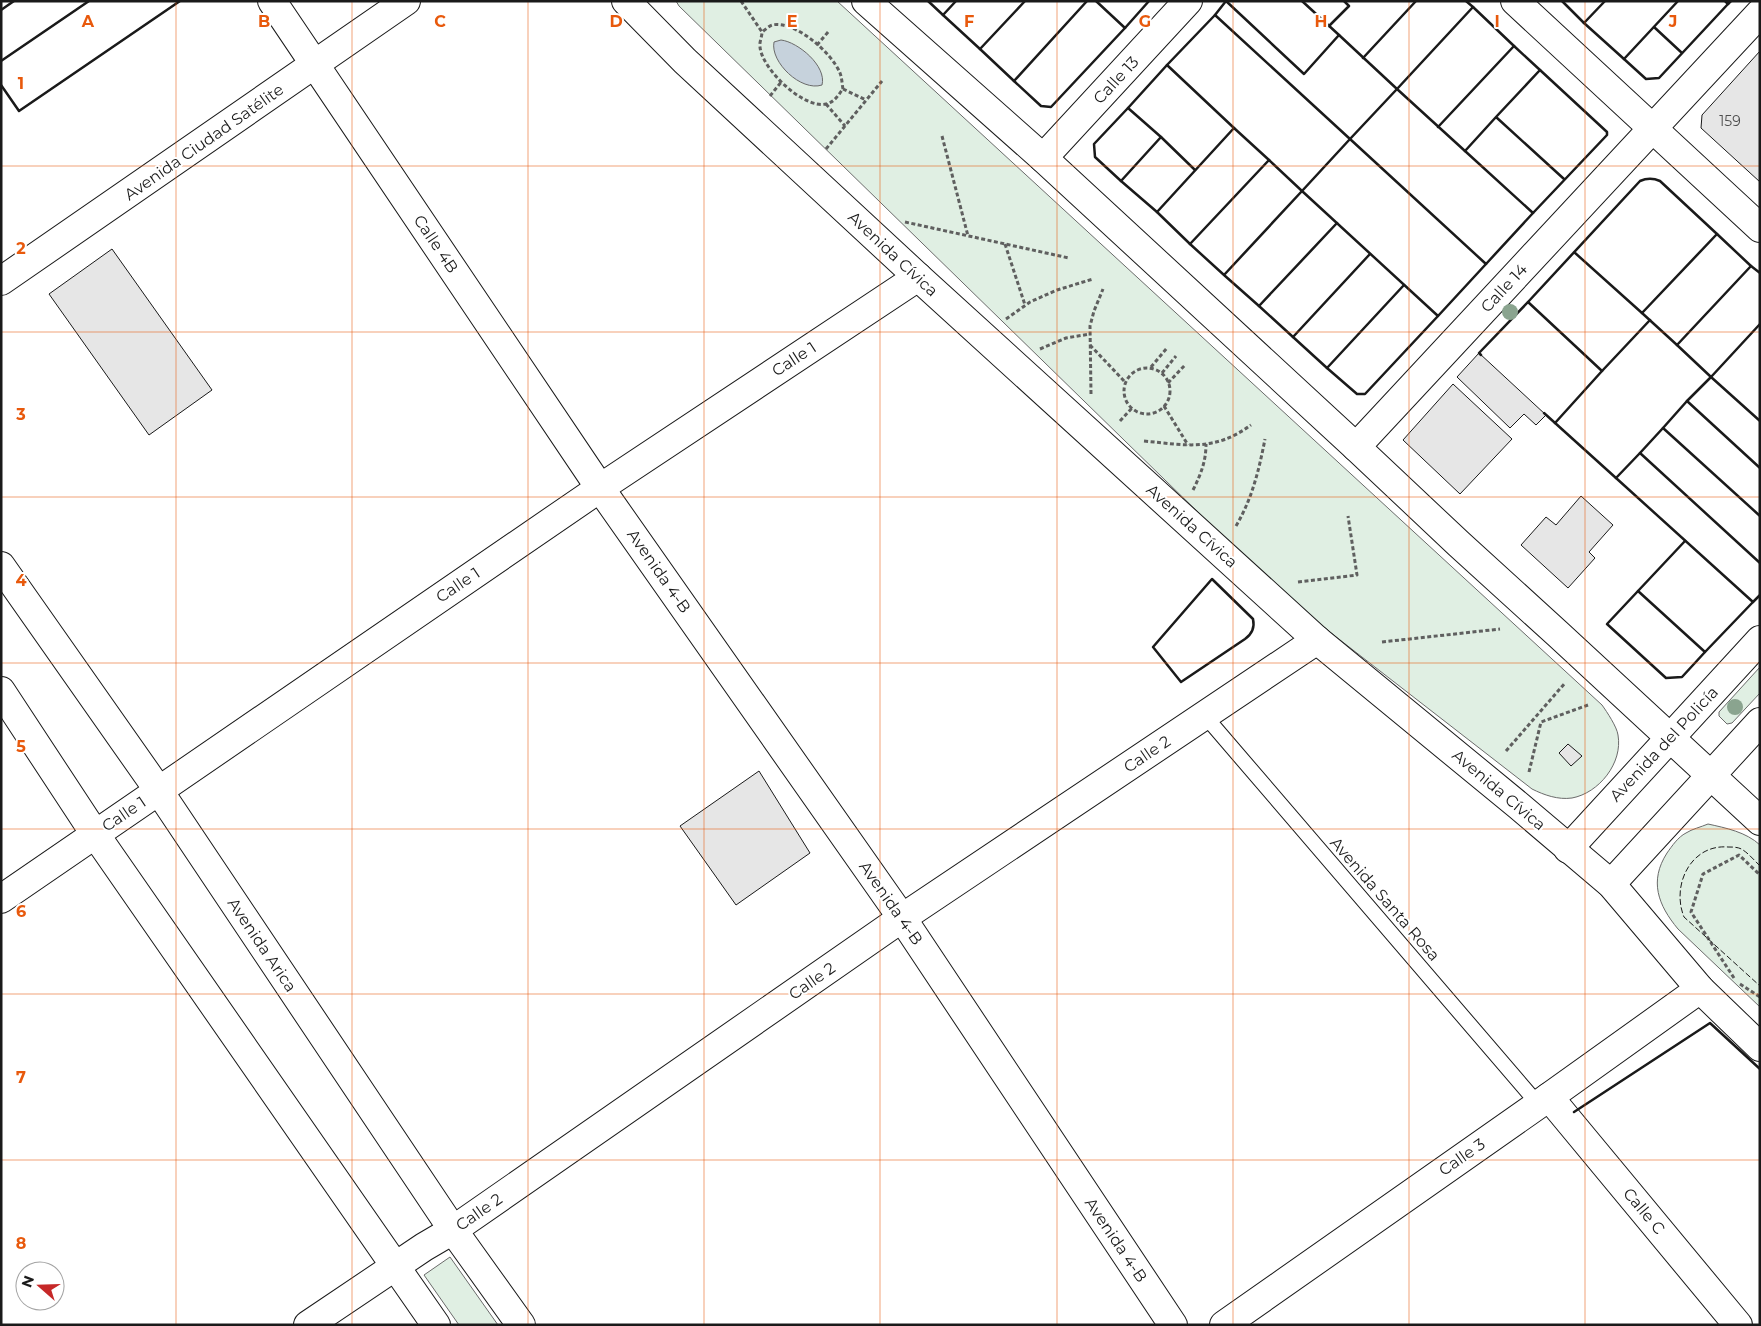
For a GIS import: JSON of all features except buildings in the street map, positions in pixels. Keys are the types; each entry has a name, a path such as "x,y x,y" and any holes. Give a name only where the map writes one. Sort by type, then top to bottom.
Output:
{"street":[{"name":"Calle 4B","path":"272,1 600,488"},
{"name":"Avenida Ciudad Satélite","path":"1,281 406,1"},
{"name":"Avenida Cívica","path":"626,1 685,61 918,277 1317,640 1611,884 1700,989 1760,1047"},
{"path":"866,1 1043,158 1760,821"},
{"name":"Calle 13","path":"1043,158 1188,1"},
{"path":"1515,1 1760,228"},
{"name":"Calle 14","path":"1356,447 1760,13"},
{"name":"Calle 1","path":"1,898 600,488 918,277"},
{"name":"Avenida 4-B","path":"600,488 902,918 1173,1325"},
{"name":"Avenida Arica","path":"1,566 159,791 454,1230 521,1325"},
{"name":"Calle 2","path":"308,1325 454,1230 902,918 1317,640"},
{"name":"Avenida del Policía","path":"1568,848 1760,640"},
{"path":"1,691 95,834 436,1325"},
{"path":"1611,884 1760,722"},
{"name":"Calle 3","path":"1224,1325 1700,989"},
{"name":"Calle C","path":"1543,1101 1738,1325"}],"lane":[{"name":"Avenida Santa Rosa","path":"1205,716 1543,1101"}],"path":[{"path":"741,1 762,32 760,47 765,62 782,81 799,97 814,104 826,104 836,99 842,89 840,73 829,56 817,45 795,29 782,25 771,26 762,32"},
{"path":"817,45 829,31"},
{"path":"770,96 782,81"},
{"path":"826,149 882,81"},
{"path":"842,89 866,100"},
{"path":"826,104 845,126"},
{"path":"942,136 968,236"},
{"path":"905,222 1069,258"},
{"path":"1005,244 1025,305"},
{"path":"1005,319 1025,305 1056,290 1093,279"},
{"path":"1091,399 1090,334 1094,311 1103,289"},
{"path":"1038,350 1066,338 1090,334"},
{"path":"1090,345 1125,382"},
{"path":"1151,367 1162,373 1168,383 1169,399 1159,410 1145,414 1132,408 1124,396 1125,382 1129,375 1136,370 1151,367 1167,348"},
{"path":"1162,373 1176,356"},
{"path":"1168,383 1185,365"},
{"path":"1164,406 1188,445"},
{"path":"1118,423 1132,408"},
{"path":"1136,440 1188,445 1206,444 1220,442 1240,433 1251,425"},
{"path":"1233,531 1246,509 1255,485 1265,439"},
{"path":"1192,492 1202,472 1206,444"},
{"path":"1290,583 1357,575 1348,516"},
{"path":"1382,642 1500,629"},
{"path":"1506,751 1565,684"},
{"path":"1528,772 1541,722 1588,705"},
{"path":"1760,876 1739,855 1710,870 1703,874 1691,912 1736,981 1760,997"}],"green space":[{"path":"676,1 837,1 1602,705 1614,724 1619,746 1613,766 1607,775 1591,790 1572,798 1551,796 1532,789 1286,598"},
{"path":"1760,667 1760,693 1732,723 1727,724 1719,716 1719,712"},
{"path":"1708,824 1742,834 1760,845 1760,1007 1678,929 1665,911 1658,892 1658,873 1661,863 1671,847 1678,839 1691,830"},
{"path":"450,1257 498,1325 459,1325 424,1275"}],"shaded area":[{"path":"781,40 795,45 810,56 820,70 822,85 805,84 789,74 777,58 774,50 774,42"}],"fence":[{"path":"1760,866 1740,848 1715,848 1704,852 1694,859 1682,880 1680,892 1684,917 1760,986"}],"wall":[{"path":"1,10 14,1"},
{"path":"1,61 89,1"},
{"path":"1,85 19,111 180,1"},
{"path":"928,1 943,15"},
{"path":"956,1 943,15 980,49"},
{"path":"1014,81 980,49 1025,1"},
{"path":"1087,1 1014,81 1041,106 1051,107 1125,28"},
{"path":"1096,1 1125,28 1149,1"},
{"path":"1215,15 1226,1 1304,74 1339,35 1397,89 1473,7 1466,1"},
{"path":"1302,1 1339,35"},
{"path":"1329,26 1349,6 1344,1"},
{"path":"1363,58 1416,1"},
{"path":"1562,1 1584,23"},
{"path":"1605,1 1584,23 1624,59"},
{"path":"1678,1 1624,59 1646,79 1659,78 1728,4"},
{"path":"1725,1 1728,4 1731,1"},
{"path":"1438,127 1514,46 1473,7"},
{"path":"1167,65 1215,15 1350,139 1302,191 1438,316 1486,264"},
{"path":"1654,27 1682,53"},
{"path":"1514,46 1540,70"},
{"path":"1128,108 1167,65 1234,128"},
{"path":"1496,117 1465,151 1533,213 1607,135 1607,132 1540,70 1496,117 1564,179"},
{"path":"1465,151 1397,89 1350,139 1486,264 1533,213"},
{"path":"1121,181 1095,157 1094,144 1128,108 1161,137"},
{"path":"1190,244 1157,212 1234,128 1269,160"},
{"path":"1157,212 1121,181 1161,137 1195,170"},
{"path":"1224,275 1190,244 1269,160 1302,191 1224,275 1259,306"},
{"path":"1528,302 1640,181 1650,179 1660,181 1717,234 1642,313 1574,252"},
{"path":"1293,337 1259,306 1337,223"},
{"path":"1642,313 1677,345 1751,266 1717,234"},
{"path":"1327,368 1293,337 1370,254"},
{"path":"1751,266 1760,273"},
{"path":"1404,285 1327,368 1357,394 1365,394 1438,316"},
{"path":"1481,355 1479,353 1528,302 1602,371 1555,423"},
{"path":"1602,371 1650,320"},
{"path":"1677,345 1711,377 1760,324"},
{"path":"1760,421 1711,377 1687,401 1760,468"},
{"path":"1687,401 1663,428 1760,516"},
{"path":"1544,413 1616,478"},
{"path":"1663,428 1640,453 1760,563"},
{"path":"1640,453 1616,478 1753,602 1760,595"},
{"path":"1685,541 1638,591 1705,652 1753,602"},
{"path":"1212,579 1253,619 1253,628 1245,639 1181,682 1153,647 1212,579"},
{"path":"1638,591 1607,624 1666,678 1682,677 1705,652"},
{"path":"1574,1112 1710,1023 1760,1069"}]}
